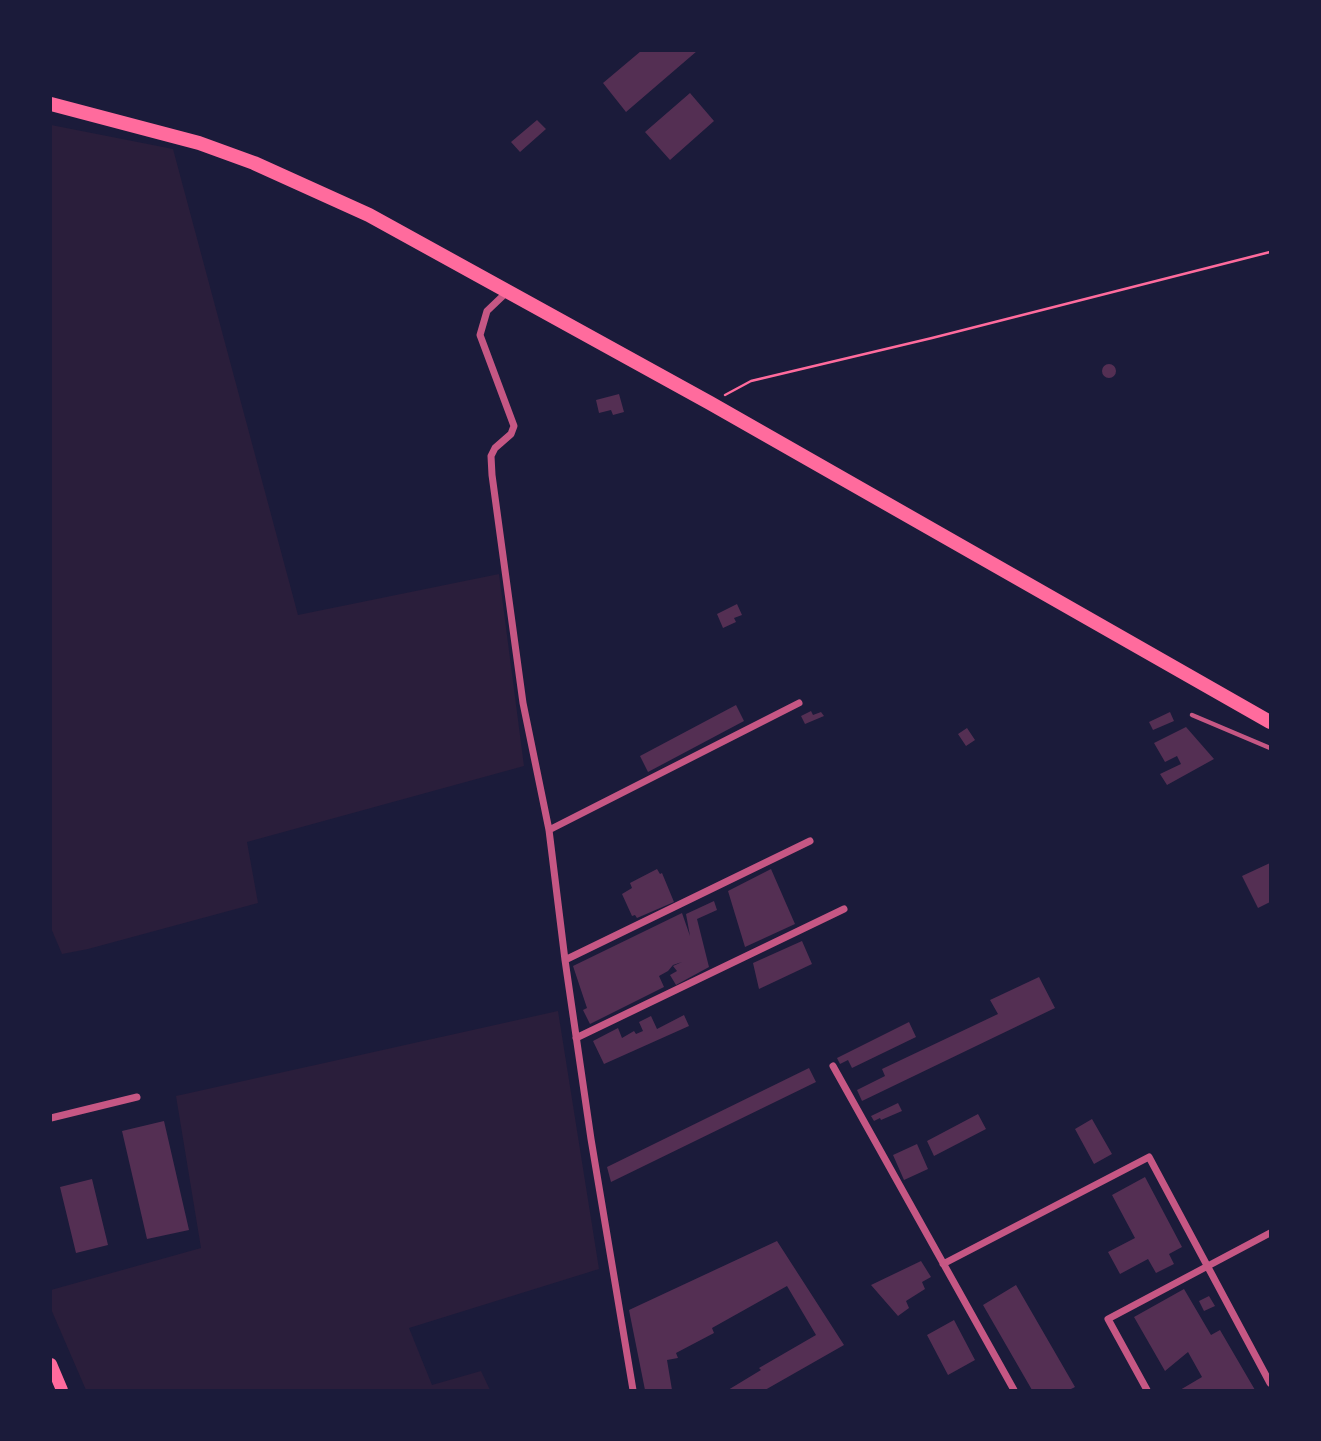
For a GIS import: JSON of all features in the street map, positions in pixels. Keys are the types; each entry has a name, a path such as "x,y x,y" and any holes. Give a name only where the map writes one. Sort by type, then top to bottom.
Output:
{"main road":[{"path":"51,104 199,143 254,163 369,215 710,403 1270,722"},
{"path":"51,1364 62,1390"}],"street":[{"path":"508,291 487,311 480,335 514,426 511,434 491,456 492,475 523,703 549,830 576,1038 633,1390"},
{"path":"549,830 799,702"},
{"path":"565,960 810,841"},
{"path":"576,1038 844,909"},
{"path":"833,1066 1014,1390"},
{"path":"51,1118 137,1097"},
{"path":"943,1264 1149,1157 1270,1383"},
{"path":"1147,1390 1108,1319 1270,1233"}],"lane":[{"path":"1192,715 1270,748"}],"path":[{"path":"710,403 751,381 1270,252"}],"shaded area":[{"path":"51,125 173,149 298,615 499,574 524,766 247,842 258,903 62,954 51,928"},
{"path":"558,1011 599,1269 409,1328 432,1385 481,1371 490,1390 86,1390 51,1309 51,1290 201,1248 176,1096"}],"building":[{"path":"641,51 697,51 626,112 603,83"},
{"path":"690,93 714,121 670,160 645,132"},
{"path":"537,120 546,129 520,152 511,142"},
{"path":"1109,364 1114,366 1114,376 1109,378 1104,376 1102,371 1104,366"},
{"path":"619,394 624,412 613,415 611,410 599,413 596,400"},
{"path":"737,604 742,615 734,618 736,622 723,628 717,614"},
{"path":"736,705 744,721 648,772 640,756"},
{"path":"811,711 813,715 821,712 824,716 805,724 801,716"},
{"path":"1170,712 1174,721 1153,730 1149,722"},
{"path":"1186,727 1214,759 1167,785 1160,774 1181,764 1177,756 1165,762 1154,743"},
{"path":"967,728 975,740 966,746 958,734"},
{"path":"1270,863 1270,902 1258,908 1242,876"},
{"path":"657,869 662,873 674,902 637,918 632,916 622,894 632,888 630,883"},
{"path":"771,869 795,924 745,947 728,891"},
{"path":"714,901 717,910 697,919 709,967 676,985 670,975 677,971 673,966 682,962 673,965 659,976 664,987 590,1024 583,1010 587,1008 573,966 682,913 690,936 686,914"},
{"path":"802,941 812,964 759,989 753,963"},
{"path":"1039,977 1055,1008 862,1101 857,1090 885,1076 882,1069 998,1014 990,1000"},
{"path":"684,1015 689,1026 604,1064 593,1041 618,1028 622,1038 634,1031 636,1034 643,1031 639,1022 651,1016 657,1029"},
{"path":"909,1022 916,1037 852,1068 848,1060 840,1064 837,1058"},
{"path":"809,1068 816,1082 611,1182 607,1167"},
{"path":"898,1103 902,1111 874,1121 871,1116"},
{"path":"978,1114 986,1129 934,1156 927,1141"},
{"path":"1092,1119 1112,1154 1094,1164 1075,1129"},
{"path":"164,1121 189,1230 147,1239 122,1131"},
{"path":"917,1144 928,1169 904,1180 893,1155"},
{"path":"1145,1177 1182,1247 1169,1254 1174,1264 1156,1273 1148,1259 1120,1274 1108,1252 1135,1238 1112,1195"},
{"path":"92,1179 108,1245 76,1253 60,1187"},
{"path":"777,1241 844,1345 765,1390 728,1390 761,1370 759,1368 816,1335 787,1286 712,1328 714,1333 676,1353 678,1358 667,1360 672,1390 645,1390 629,1310"},
{"path":"921,1261 931,1277 922,1282 925,1289 906,1301 909,1308 898,1316 871,1285"},
{"path":"1016,1285 1075,1387 1069,1390 1032,1390 983,1305"},
{"path":"1184,1289 1211,1335 1220,1330 1255,1390 1180,1390 1202,1377 1188,1352 1165,1371 1134,1317"},
{"path":"1209,1296 1215,1306 1204,1311 1199,1301"},
{"path":"954,1320 975,1360 948,1375 927,1335"}]}
